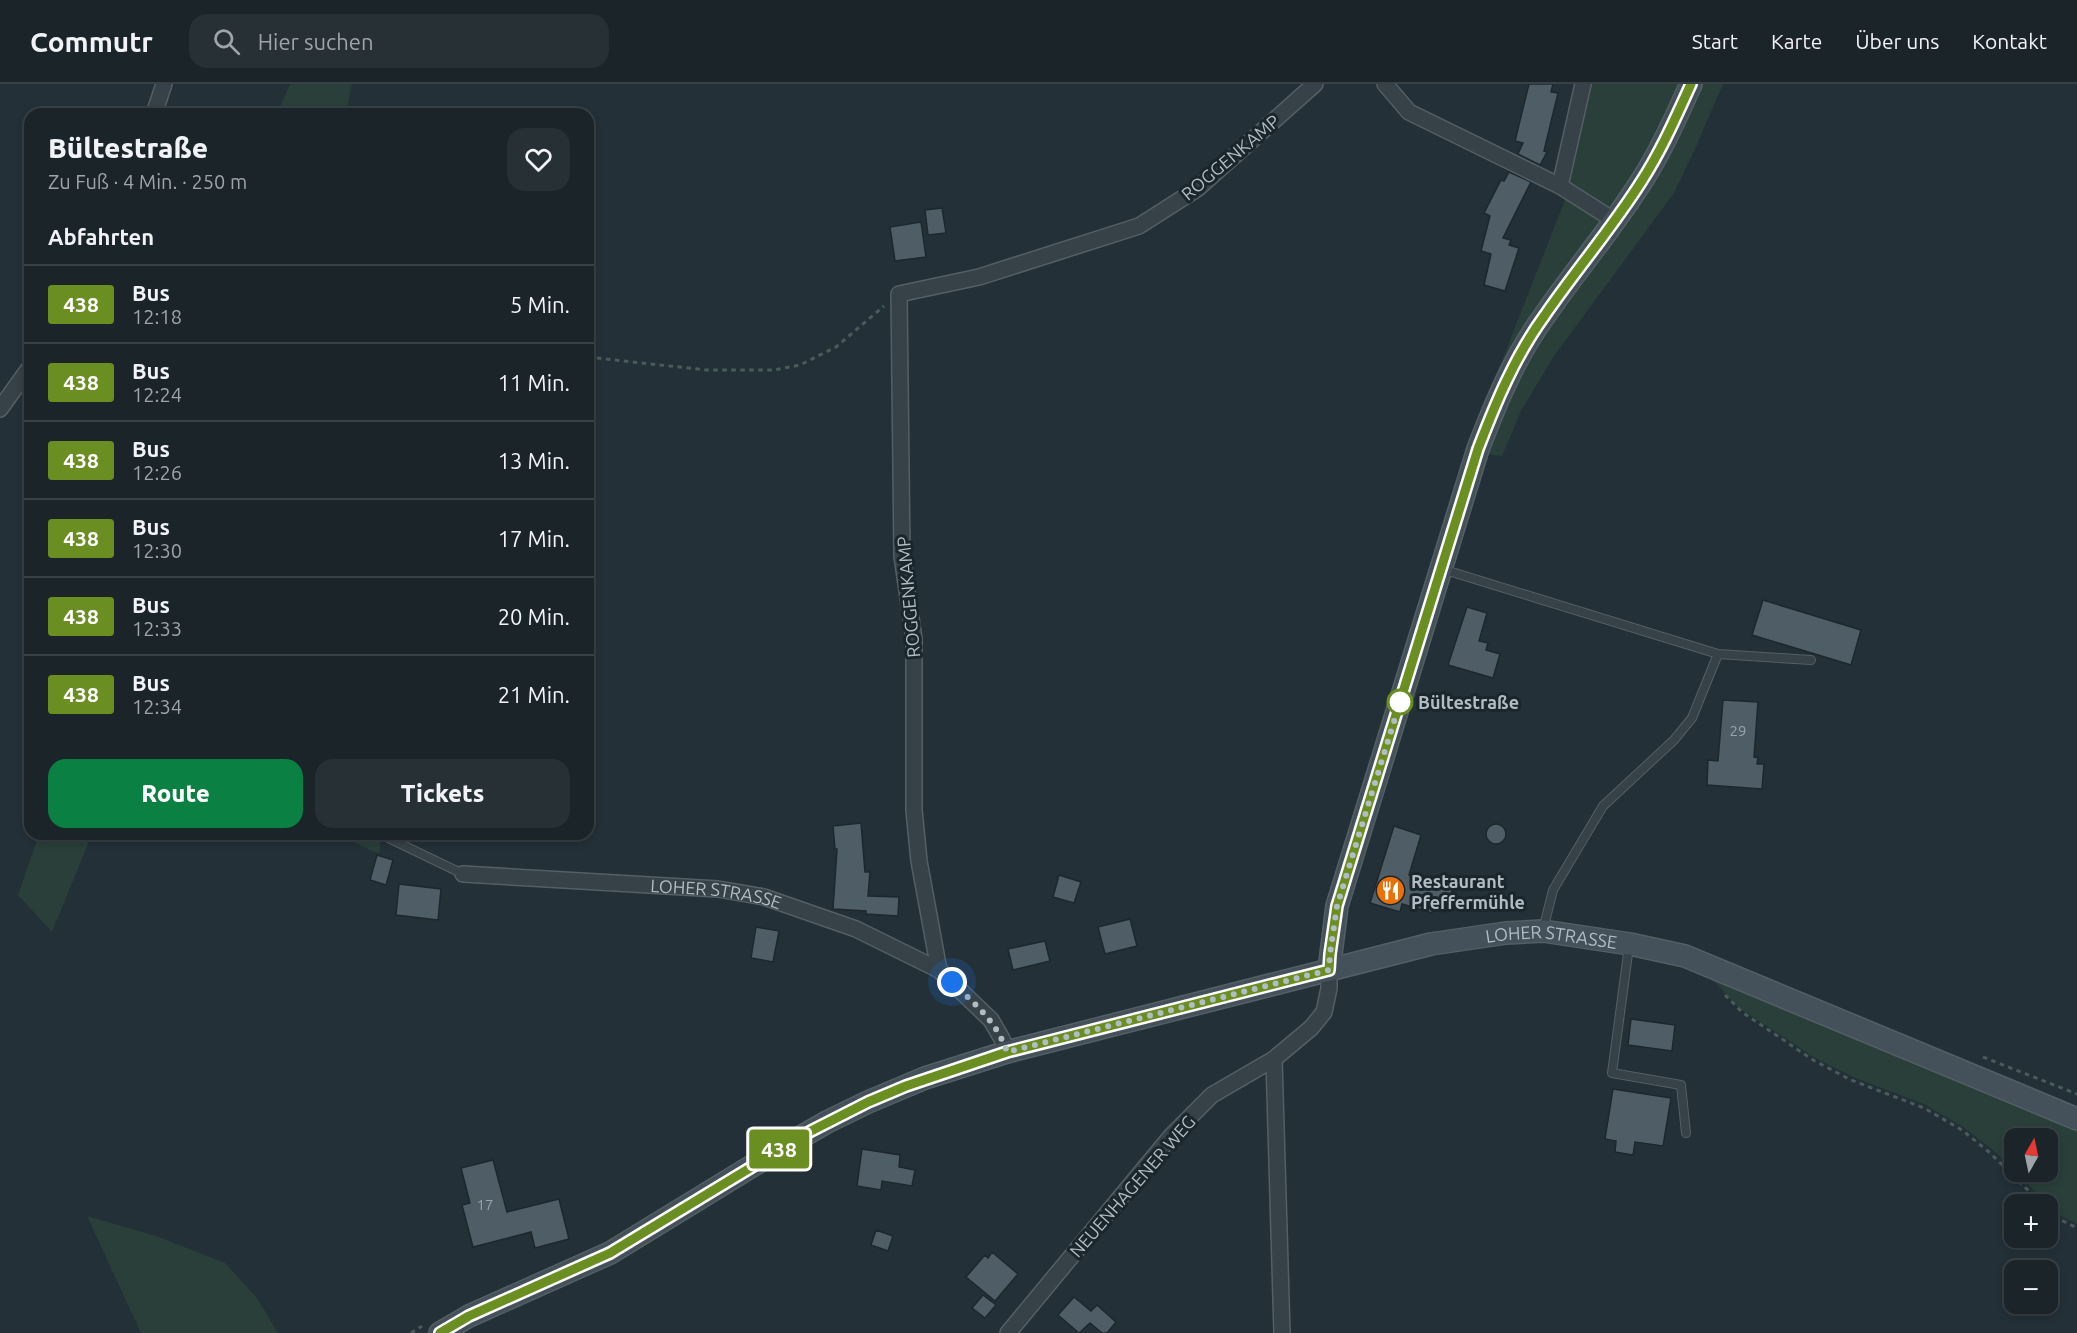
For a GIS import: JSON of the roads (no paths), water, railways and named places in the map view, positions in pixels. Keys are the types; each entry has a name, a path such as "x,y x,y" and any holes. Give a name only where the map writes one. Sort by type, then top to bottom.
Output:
{"street":[{"path":"156,108 164,84"},
{"name":"ROGGENKAMP","path":"939,970 919,861 914,810 914,639 902,556 899,294 979,277 1139,226 1197,189 1315,84"},
{"path":"1385,84 1409,112 1560,186 1616,221"},
{"path":"1560,186 1583,84"},
{"path":"1329,970 1337,906 1478,449 1496,400 1518,357 1544,316 1616,221 1643,180 1691,84"},
{"path":"0,409 24,375"},
{"name":"LOHER STRASSE","path":"463,874 718,889 764,897 856,929 939,970 991,1020 1007,1052"},
{"name":"LOHER STRASSE","path":"440,1333 469,1316 610,1253 780,1149 837,1117 925,1078 1007,1052 1431,944 1506,933 1543,931 1630,944 1685,956 2077,1119"},
{"name":"NEUENHAGENER WEG","path":"1008,1333 1172,1135 1212,1095 1274,1059 1311,1028 1324,1012 1329,988 1329,970"},
{"path":"1274,1059 1282,1333"}],"lane":[{"path":"1441,569 1718,654 1811,660"},
{"path":"1543,931 1553,890 1603,806 1674,740 1692,718 1718,654"},
{"name":"LOHER STRASSE","path":"392,840 463,874"},
{"path":"1630,944 1612,1073 1682,1085 1686,1133"}],"place":[{"name":"Bültestraße","path":"1400,702"},
{"name":"Restaurant Pfeffermühle","path":"1390,891"}]}
